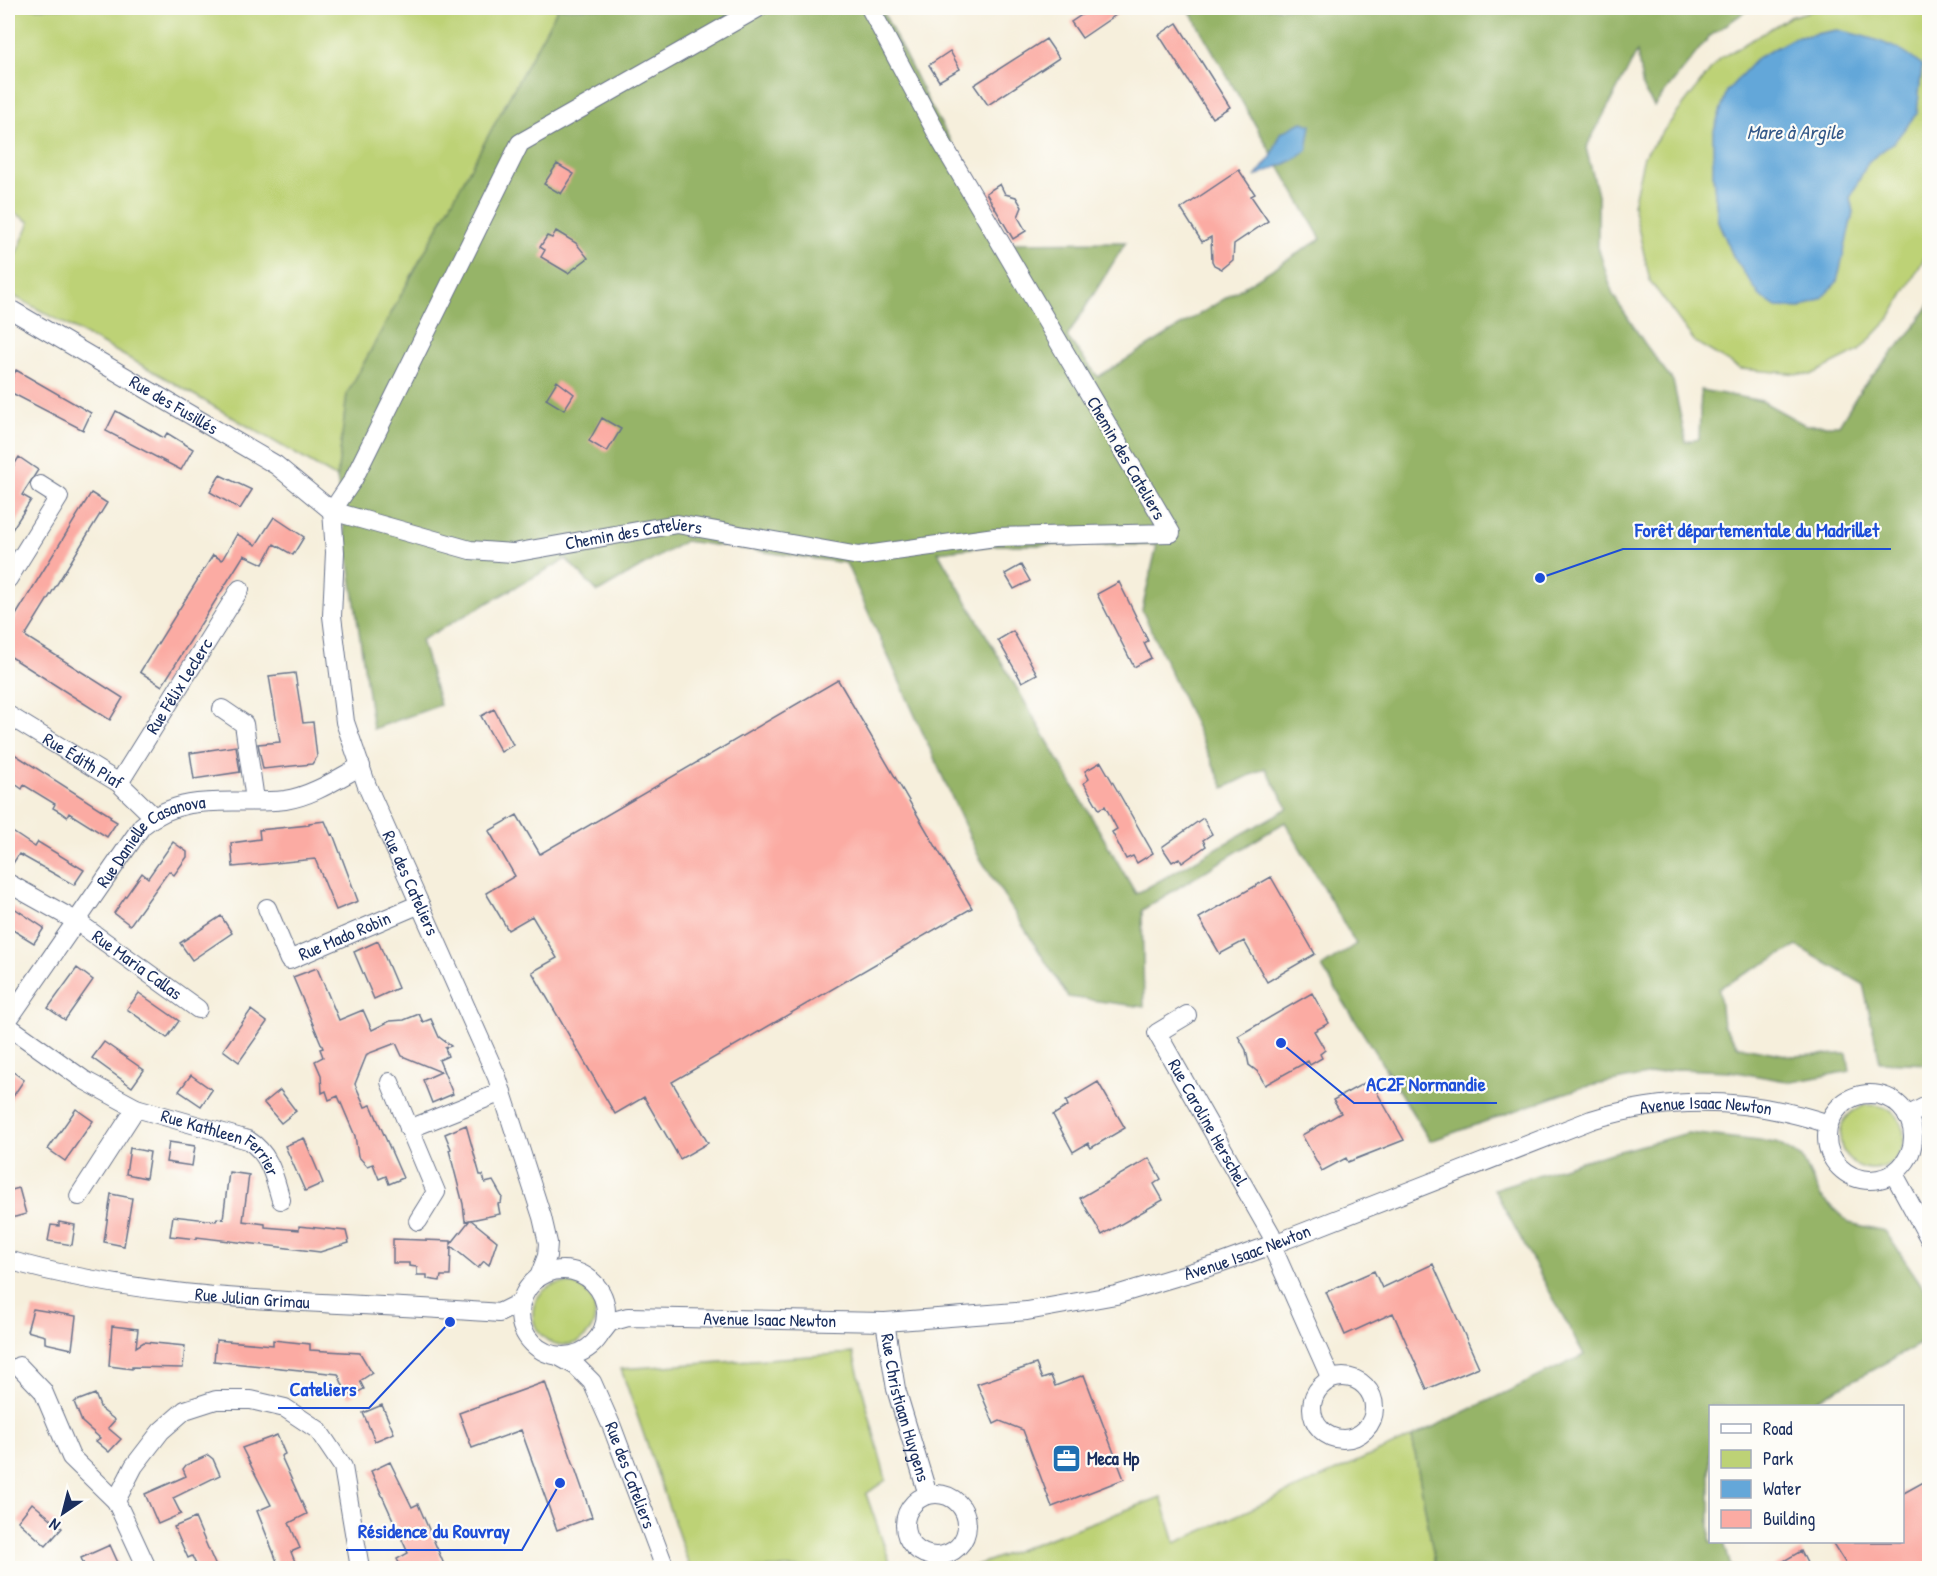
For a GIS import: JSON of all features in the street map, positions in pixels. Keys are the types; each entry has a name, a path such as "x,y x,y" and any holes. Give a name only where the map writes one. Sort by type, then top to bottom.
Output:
{"street":[{"path":"332,511 353,480 520,143 758,8"},
{"name":"Chemin des Cateliers","path":"332,511 470,550 513,553 677,524 859,556 995,537 1171,534 942,142 870,8"},
{"name":"Rue des Fusillés","path":"8,308 276,465 332,511"},
{"path":"8,579 59,497 40,485"},
{"name":"Rue des Cateliers","path":"332,511 335,552 332,616 345,722 361,766 502,1092 548,1243 559,1260 578,1273"},
{"name":"Rue Félix Leclerc","path":"119,783 240,589"},
{"path":"222,710 244,724 255,800"},
{"name":"Rue Édith Piaf","path":"8,715 119,783 153,816"},
{"name":"Rue Danielle Casanova","path":"8,1020 142,826 153,816 207,800 284,800 304,795 361,766"},
{"name":"Rue Maria Callas","path":"8,883 76,921 198,1009"},
{"name":"Rue Mado Robin","path":"267,908 289,960 420,904"},
{"name":"Rue Caroline Herschel","path":"1187,1015 1157,1033 1265,1224 1274,1244"},
{"name":"Rue Kathleen Ferrier","path":"8,1026 84,1080 136,1108 248,1140 260,1147 270,1162 281,1200"},
{"path":"390,1082 436,1192 418,1221"},
{"path":"409,1129 502,1092"},
{"path":"1865,1095 1889,1099 1908,1116 1913,1142 1910,1155 1894,1174 1878,1179 1863,1180 1850,1175 1838,1166 1830,1153 1827,1139 1829,1124 1843,1104 1865,1095"},
{"name":"Avenue Isaac Newton","path":"598,1338 610,1322 628,1317 885,1322 1027,1311 1116,1295 1219,1264 1274,1244 1580,1124 1625,1109 1672,1102 1731,1103 1767,1108 1829,1124"},
{"path":"1908,1116 1929,1104"},
{"name":"Rue Kathleen Ferrier","path":"79,1196 136,1108"},
{"path":"1894,1174 1929,1240"},
{"path":"524,1332 520,1322 521,1302 525,1292 539,1277 547,1256 548,1243"},
{"path":"1274,1244 1331,1379"},
{"name":"Rue Julian Grimau","path":"8,1260 86,1281 294,1304 499,1312 521,1302"},
{"path":"499,1312 524,1332 538,1349 558,1356 577,1354 598,1338 606,1321 604,1300 598,1288 578,1273 558,1270 539,1277"},
{"name":"Avenue Isaac Newton","path":"604,1300 645,1316"},
{"name":"Rue Christiaan Huygens","path":"885,1322 896,1389 928,1495"},
{"name":"Rue des Cateliers","path":"598,1338 589,1351 592,1382 612,1427 665,1569"},
{"name":"Rue des Cateliers","path":"558,1356 576,1366 592,1382"},
{"path":"19,1366 43,1391 71,1457 117,1502 147,1569"},
{"path":"117,1502 134,1466 161,1431 185,1410 216,1400 251,1400 285,1408 318,1430 344,1467 360,1569"}],"green space":[{"path":"8,8 558,8 347,394 337,478 158,374 8,293 8,273 30,222 8,209"},
{"path":"558,8 881,8 928,101 1009,243 1126,242 1067,337 1098,377 1321,239 1188,8 1750,8 1709,37 1654,106 1643,89 1637,52 1586,148 1598,195 1598,247 1613,295 1673,381 1686,442 1699,439 1701,390 1762,401 1805,425 1839,425 1861,389 1914,328 1929,305 1929,1064 1880,1062 1863,984 1797,946 1719,988 1723,1026 1738,1046 1791,1056 1847,1054 1850,1071 1792,1082 1730,1071 1677,1069 1580,1088 1430,1141 1322,967 1356,944 1285,822 1142,910 1144,1007 1068,997 978,855 846,563 685,541 598,592 566,559 421,640 440,705 373,729 337,478 347,394","holes":["996,545 1157,545 1142,610 1224,788 1265,768 1288,808 1136,894 938,552"]},
{"path":"1820,8 1920,8 1929,15 1929,250 1890,318 1859,351 1811,375 1740,369 1695,342 1650,281 1633,205 1644,156 1719,59 1790,17","holes":["1837,30 1895,141 1868,162 1850,198 1853,212 1848,231 1734,258 1718,221 1713,176 1757,58 1794,38"]},
{"path":"1872,1105 1890,1111 1898,1119 1904,1137 1898,1155 1890,1163 1872,1169 1854,1163 1846,1155 1840,1137 1846,1119 1854,1111"},
{"path":"1688,1133 1777,1143 1802,1158 1821,1197 1849,1223 1885,1231 1929,1296 1929,1339 1808,1405 1709,1405 1709,1543 1724,1543 1731,1567 1436,1568 1412,1437 1584,1355 1494,1189 1578,1162"},
{"path":"564,1283 586,1292 595,1314 586,1336 564,1345 542,1336 533,1314 542,1292"},
{"path":"853,1353 886,1480 866,1494 892,1568 690,1568 621,1369"},
{"path":"1412,1437 1436,1568 969,1568 1161,1497 1175,1543"}],"water":[{"name":"Mare à Argile","path":"1837,30 1893,47 1922,66 1917,113 1895,141 1868,162 1850,198 1853,212 1837,282 1822,298 1801,308 1776,307 1760,296 1734,258 1718,221 1713,176 1713,133 1727,91 1757,58 1794,38"},
{"path":"1302,122 1311,125 1307,150 1297,158 1255,177 1271,157 1281,133"}],"building":[{"path":"1092,8 1126,8 1082,38 1071,22"},
{"path":"1177,23 1230,107 1212,118 1159,35"},
{"path":"1046,39 1059,58 988,105 974,85"},
{"path":"950,51 960,69 939,81 929,65"},
{"path":"557,164 574,174 561,194 544,184"},
{"path":"1239,170 1255,194 1251,196 1268,221 1234,244 1233,260 1222,269 1214,265 1212,261 1211,237 1202,242 1181,209"},
{"path":"1000,184 1005,194 1016,197 1022,207 1018,217 1026,231 1013,239 986,193"},
{"path":"556,231 576,243 588,258 568,273 541,257 545,250 540,247 547,236 552,238"},
{"path":"16,370 91,413 83,430 8,391"},
{"path":"557,381 574,394 564,410 546,399"},
{"path":"116,411 164,438 167,433 193,449 181,470 106,431"},
{"path":"602,418 621,429 607,452 589,441"},
{"path":"19,457 38,470 22,495 31,500 8,536 8,466 12,468"},
{"path":"220,475 252,490 240,509 210,492"},
{"path":"91,493 107,503 25,636 123,698 110,720 8,655 8,628"},
{"path":"274,517 304,537 293,555 274,544 263,564 244,555 162,686 140,672 213,555 222,560 237,534 256,545"},
{"path":"1021,565 1030,581 1014,589 1005,574"},
{"path":"1119,582 1148,641 1144,643 1151,658 1134,667 1097,594"},
{"path":"1013,631 1037,674 1022,682 998,640"},
{"path":"295,673 303,723 313,722 317,757 312,764 263,769 258,744 280,742 269,676"},
{"path":"838,680 972,908 672,1082 708,1143 680,1159 644,1097 615,1114 532,972 557,958 532,916 508,930 486,893 515,876 489,831 517,815 540,854"},
{"path":"494,709 513,745 501,752 481,716"},
{"path":"236,746 240,772 194,779 190,753"},
{"path":"8,750 111,816 110,818 117,822 107,837 69,813 67,817 53,808 55,804 24,785 22,789 8,779"},
{"path":"1101,762 1153,853 1137,863 1133,856 1126,859 1112,832 1117,829 1105,806 1099,809 1084,783 1089,779 1085,771"},
{"path":"1203,818 1212,834 1203,840 1206,846 1182,863 1179,858 1172,862 1162,847"},
{"path":"325,821 331,835 333,834 358,901 336,910 315,859 233,867 231,843 260,839 259,830 309,825 309,823"},
{"path":"8,829 35,847 38,842 84,870 74,885 19,854 8,871"},
{"path":"173,842 187,852 187,857 174,875 169,871 130,925 114,913 142,873 148,878"},
{"path":"1271,877 1315,954 1267,982 1244,941 1220,954 1199,918"},
{"path":"8,904 44,928 34,943 8,927"},
{"path":"221,916 232,933 192,960 180,943"},
{"path":"378,941 398,988 374,999 354,952"},
{"path":"77,968 93,980 65,1020 48,1008"},
{"path":"317,968 339,1020 363,1010 372,1030 390,1021 404,1020 419,1014 423,1022 431,1019 439,1037 451,1046 445,1048 448,1056 439,1060 453,1094 432,1103 423,1080 441,1072 402,1056 396,1043 367,1054 355,1084 365,1107 371,1105 403,1178 389,1184 386,1176 379,1179 373,1164 367,1166 358,1156 355,1136 338,1096 329,1100 326,1091 322,1093 321,1075 315,1061 323,1057 320,1049 323,1048 293,977"},
{"path":"139,993 179,1021 167,1038 127,1009"},
{"path":"1312,993 1329,1023 1314,1031 1325,1050 1320,1054 1322,1058 1310,1065 1308,1061 1265,1085 1258,1072 1249,1065 1246,1050 1238,1036"},
{"path":"251,1010 267,1022 239,1062 223,1050"},
{"path":"104,1042 144,1070 132,1087 92,1058"},
{"path":"8,1068 24,1080 8,1104"},
{"path":"191,1075 212,1090 201,1106 179,1091"},
{"path":"1370,1080 1404,1140 1348,1162 1346,1158 1322,1171 1302,1135 1341,1113 1333,1100"},
{"path":"1098,1082 1125,1128 1091,1148 1088,1143 1073,1152 1053,1115 1068,1106 1066,1101"},
{"path":"280,1090 296,1111 281,1123 264,1103"},
{"path":"76,1109 93,1121 65,1161 48,1149"},
{"path":"466,1125 480,1175 483,1175 485,1183 493,1181 502,1197 501,1203 498,1204 500,1214 471,1220 497,1241 489,1265 484,1261 478,1268 451,1246 450,1276 441,1276 440,1281 427,1279 427,1275 417,1275 417,1267 409,1266 409,1263 393,1263 393,1239 451,1241 451,1244 470,1220 465,1221 449,1150 451,1149 445,1134"},
{"path":"304,1138 323,1183 305,1191 285,1146"},
{"path":"169,1142 195,1146 192,1166 166,1162"},
{"path":"130,1148 150,1152 146,1178 126,1174"},
{"path":"1149,1158 1161,1179 1154,1184 1163,1200 1102,1235 1080,1198"},
{"path":"229,1172 249,1175 243,1221 265,1224 265,1227 299,1230 299,1226 346,1231 349,1243 320,1252 197,1237 197,1239 170,1236 173,1216 216,1221 217,1218 223,1219"},
{"path":"19,1188 26,1214 8,1219 8,1191"},
{"path":"111,1194 132,1198 124,1246 104,1242"},
{"path":"59,1222 75,1225 72,1245 48,1241 51,1225 59,1226"},
{"path":"1433,1264 1479,1367 1427,1389 1393,1313 1345,1335 1326,1292 1374,1271 1382,1288"},
{"path":"33,1309 76,1316 72,1349 45,1343 45,1336 27,1331"},
{"path":"112,1326 138,1329 136,1347 144,1342 185,1346 183,1368 132,1367 132,1369 109,1366"},
{"path":"216,1340 273,1345 273,1340 310,1344 310,1350 360,1353 372,1373 360,1381 364,1389 348,1397 338,1374 214,1361"},
{"path":"1036,1364 1042,1379 1051,1376 1055,1386 1084,1375 1124,1479 1052,1507 1023,1430 1000,1421 994,1424 977,1384"},
{"path":"545,1382 592,1517 557,1530 521,1430 472,1448 459,1413"},
{"path":"95,1394 101,1409 115,1420 108,1428 121,1439 109,1452 96,1441 100,1438 82,1422 74,1402"},
{"path":"382,1405 394,1433 375,1441 363,1413"},
{"path":"277,1435 285,1454 281,1456 307,1514 289,1523 300,1548 291,1552 298,1569 280,1569 257,1511 271,1505 242,1448"},
{"path":"208,1455 213,1459 220,1475 173,1498 181,1514 158,1524 145,1494 186,1476 183,1469 186,1465"},
{"path":"390,1462 412,1507 418,1504 446,1569 402,1569 397,1559 408,1553 371,1471"},
{"path":"1929,1479 1929,1569 1849,1569 1833,1543 1904,1543 1904,1493"},
{"path":"32,1503 62,1528 46,1546 18,1521"},
{"path":"195,1518 217,1569 198,1569 192,1556 188,1558 174,1527"},
{"path":"110,1545 119,1565 111,1569 86,1569 81,1558"},
{"path":"1801,1551 1810,1569 1770,1569"}],"place":[{"name":"Forêt départementale du Madrillet","path":"1540,578"},
{"name":"AC2F Normandie","path":"1281,1043"},
{"name":"Cateliers","path":"450,1322"},
{"name":"Meca Hp","path":"1066,1459"},
{"name":"Résidence du Rouvray","path":"560,1483"}]}
